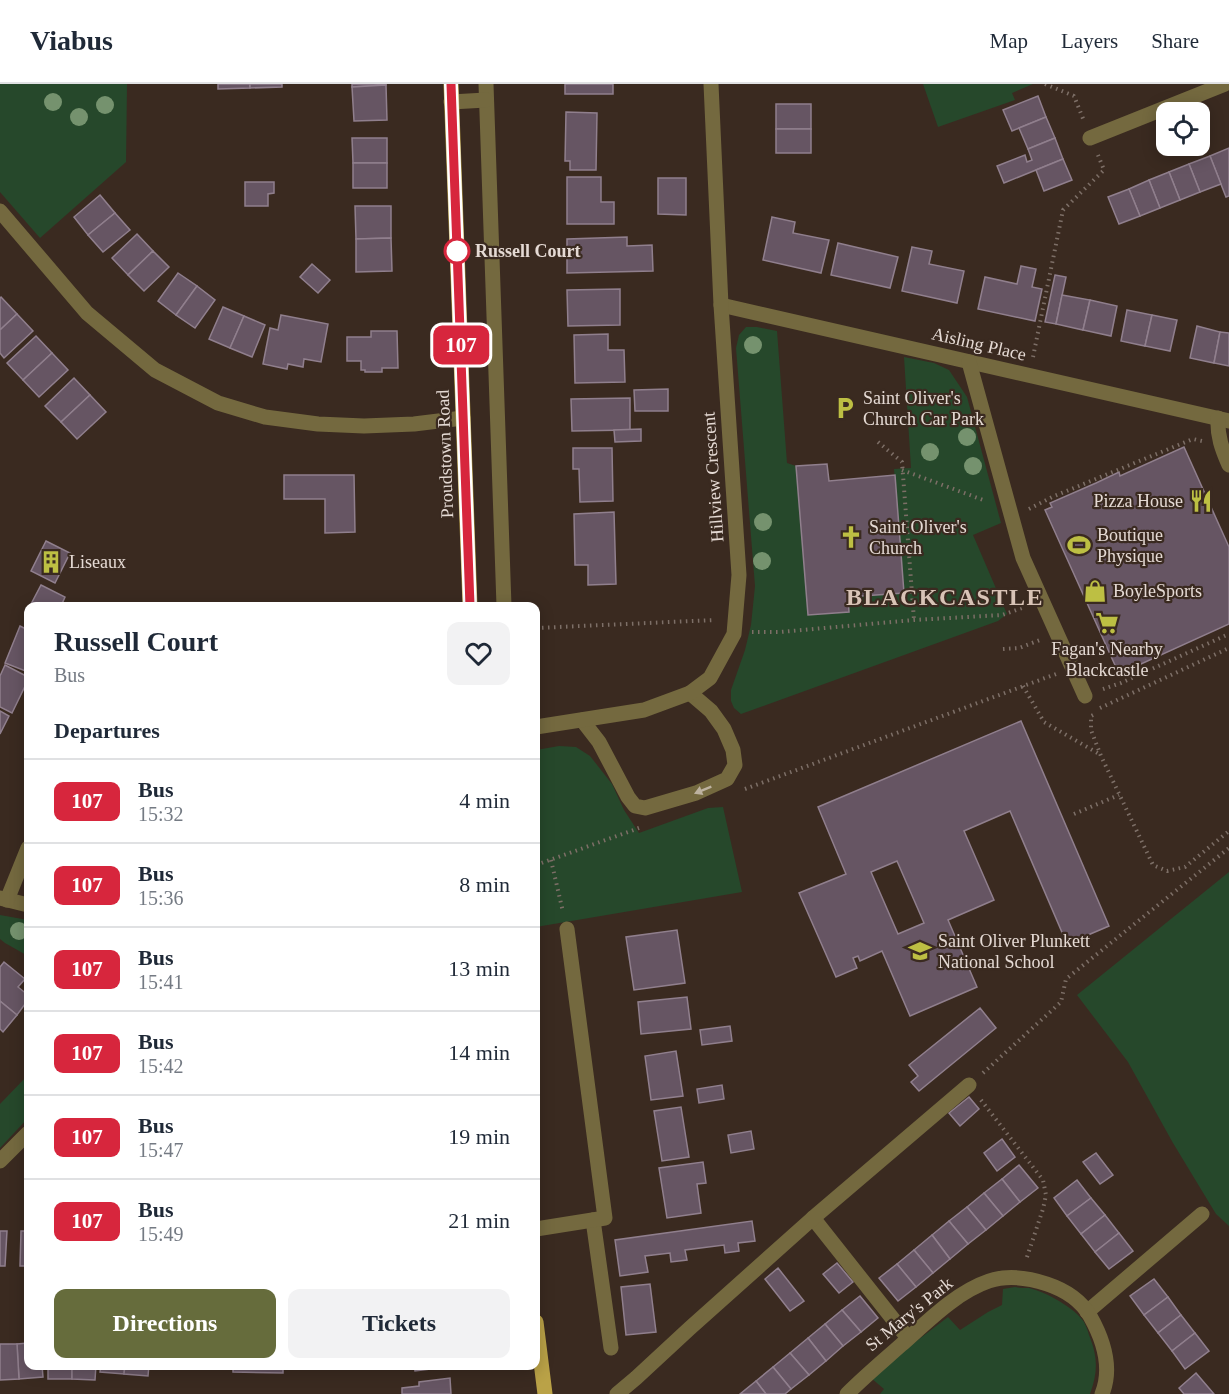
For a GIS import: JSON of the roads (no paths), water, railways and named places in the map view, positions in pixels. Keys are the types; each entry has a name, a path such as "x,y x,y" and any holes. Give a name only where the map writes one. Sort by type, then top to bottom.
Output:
{"main road":[{"name":"Proudstown Road","path":"451,84 470,602"},
{"path":"540,1354 545,1394"}],"street":[{"path":"486,84 504,602"},
{"name":"Hillview Crescent","path":"540,726 644,710 690,693 710,678 734,634 739,575 721,305 711,84"},
{"path":"1090,138 1225,84"},
{"path":"452,102 486,100"},
{"path":"0,211 87,313 155,370 218,403 265,417 318,424 364,426 414,424 463,418"},
{"name":"Aisling Place","path":"721,305 1223,419"},
{"path":"969,362 1023,558 1085,696"},
{"path":"1223,419 1217,429 1219,444 1229,465"},
{"path":"582,720 599,742 628,797 635,806 645,808 696,793 727,779 735,765 733,750 724,729 711,711 690,693"},
{"path":"24,856 3,899 24,904"},
{"path":"540,1228 605,1218 567,929"},
{"path":"617,1394 813,1218 969,1085"},
{"path":"0,1161 24,1142"},
{"path":"1087,1312 1202,1214"},
{"path":"813,1218 909,1338"},
{"path":"593,1220 611,1348"},
{"name":"St Mary's Park","path":"847,1394 909,1338 965,1292 990,1281 1020,1278 1058,1288 1074,1297 1087,1312 1105,1349 1107,1370 1102,1394"}],"place":[{"name":"Russell Court","path":"457,251"},
{"name":"Saint Oliver's Church Car Park","path":"845,408"},
{"name":"Pizza House","path":"1201,501"},
{"name":"Saint Oliver's Church","path":"851,537"},
{"name":"Boutique Physique","path":"1079,545"},
{"name":"Liseaux","path":"51,562"},
{"name":"BoyleSports","path":"1095,591"},
{"name":"Fagan's Nearby Blackcastle","path":"1107,623"},
{"name":"Saint Oliver Plunkett National School","path":"920,951"}],"district":[{"name":"BLACKCASTLE","path":"945,597"}]}
